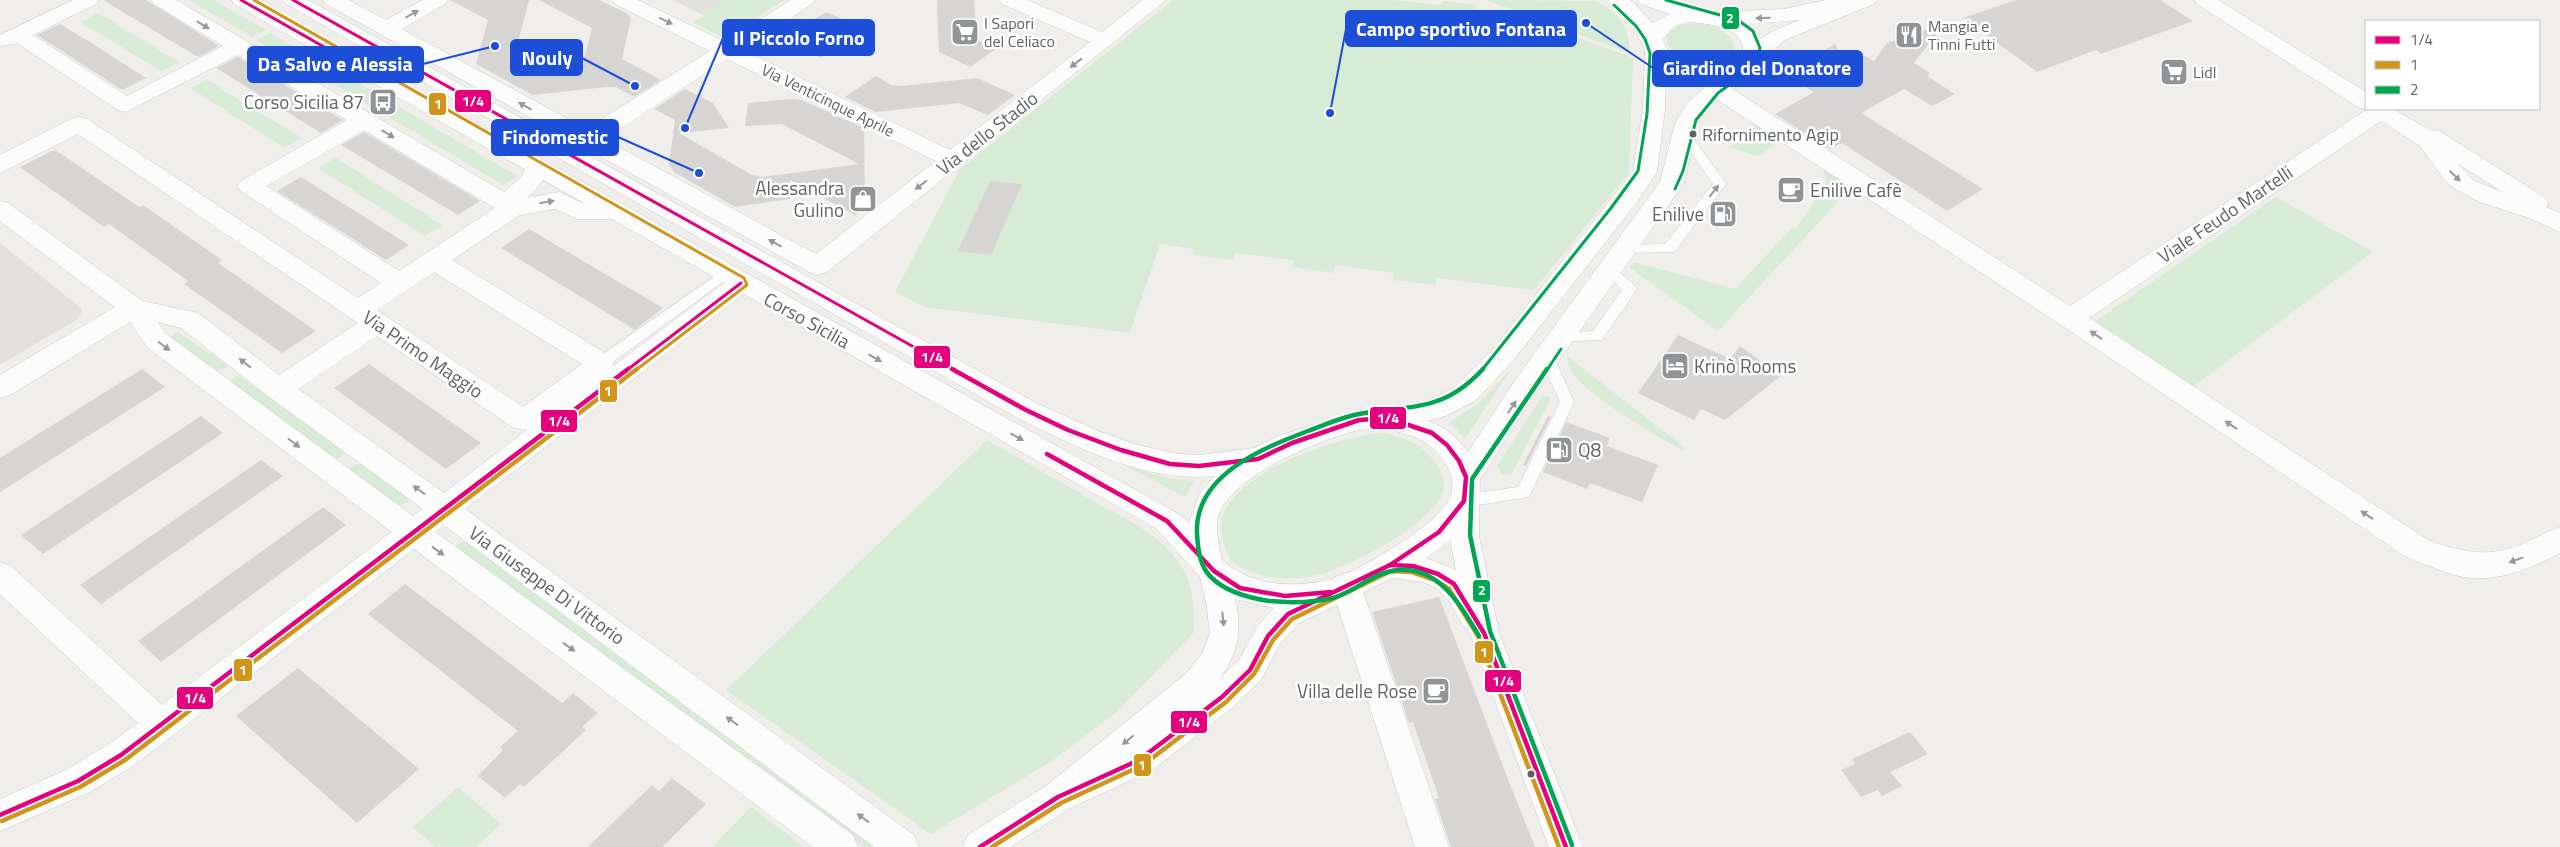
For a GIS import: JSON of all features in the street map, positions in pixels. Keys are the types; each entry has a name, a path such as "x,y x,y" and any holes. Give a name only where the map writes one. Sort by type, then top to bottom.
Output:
{"street":[{"path":"6,35 61,0"},
{"path":"6,35 89,0"},
{"path":"161,0 509,206 559,200 577,210 614,211"},
{"name":"Corso Sicilia","path":"241,0 1167,521 1211,567 1231,583 1252,592 1278,597 1301,596 1338,589"},
{"name":"Corso Sicilia","path":"293,0 1026,410 1068,430 1121,450 1170,464 1199,466 1258,459"},
{"path":"332,0 747,227"},
{"path":"386,29 438,0"},
{"name":"Via Venticinque Aprile","path":"622,0 952,160"},
{"path":"587,139 805,0"},
{"path":"1009,0 1104,40"},
{"name":"Via dello Stadio","path":"747,227 818,266 1156,0"},
{"path":"1618,0 1632,10 1666,61 1681,69 1700,74 1719,74 1745,63 1752,42 1741,29 1704,16 1647,0"},
{"path":"980,847 1058,797 1198,683 1216,659 1224,633 1221,602 1204,541 1204,519 1210,501 1222,486 1258,459 1310,436 1359,420 1388,418 1435,409 1465,394 1503,355 1628,197 1645,172 1654,109 1654,32 1669,19 1704,16 1783,17 1829,7 1844,0"},
{"path":"1058,797 1139,760 1222,697 1250,670 1268,636 1288,614 1390,565 1439,532 1554,348 1672,183 1684,134 1695,108 1778,36 1867,0"},
{"path":"2204,0 2365,98"},
{"path":"2216,0 2365,98"},
{"path":"6,35 126,105 239,46"},
{"path":"1716,88 2070,318 2418,549 2466,565 2508,563 2532,555 2560,540"},
{"name":"Viale Feudo Martelli","path":"2070,318 2369,110"},
{"path":"2383,110 2430,143 2449,171 2462,183 2480,195 2539,214 2560,224"},
{"path":"2384,110 2560,218"},
{"path":"364,120 249,186 399,283"},
{"name":"Via Primo Maggio","path":"0,165 78,124 524,421 601,363"},
{"path":"518,126 561,125"},
{"path":"630,163 631,189"},
{"path":"278,389 367,317 399,283 509,206 534,177 538,168"},
{"name":"Via Giuseppe Di Vittorio","path":"0,209 134,308 156,340 414,533 841,847"},
{"path":"698,227 747,227"},
{"path":"434,260 601,363"},
{"path":"0,815 78,782 120,756 414,533 733,278"},
{"path":"0,388 134,308"},
{"name":"Via Giuseppe Di Vittorio","path":"134,308 189,320 278,389 444,508 902,847"},
{"path":"1388,418 1432,433 1447,445 1459,461 1465,489 1464,536 1484,633 1566,847"},
{"path":"1390,565 1413,566 1438,574 1454,584 1484,633"},
{"path":"0,576 161,724"},
{"path":"1338,589 1432,847"}],"lane":[{"path":"1623,250 1669,249 1720,184 1684,134"},
{"path":"601,363 733,278"},
{"path":"1465,489 1523,493 1567,402 1554,348"}],"shaded area":[{"path":"673,0 724,0 701,14"},
{"path":"0,243 82,309 76,320 0,365"}],"green space":[{"path":"189,0 214,0 266,30 252,37"},
{"path":"724,0 784,0 724,38 693,22 704,16 701,14"},
{"path":"1173,0 1391,0 1442,5 1443,1 1476,5 1476,9 1507,12 1633,58 1629,173 1534,290 1437,278 1435,285 1393,280 1394,273 1335,265 1333,273 1292,267 1294,260 1235,253 1233,260 1192,255 1193,249 1160,244 1130,333 924,307 895,292 960,169"},
{"path":"1486,0 1596,1 1611,10 1622,22 1628,36 1629,53"},
{"path":"98,13 179,62 161,71 81,22"},
{"path":"1685,24 1706,25 1720,29 1734,44 1729,57 1717,63 1702,63 1686,58 1674,51 1667,42 1670,32"},
{"path":"270,33 392,102 378,110 256,40"},
{"path":"207,80 302,138 285,148 190,88"},
{"path":"398,106 517,176 503,185 384,114"},
{"path":"1760,123 1785,139 1758,156 1729,147"},
{"path":"336,158 442,225 425,236 318,168"},
{"path":"1823,164 1854,184 1718,331 1629,267 1633,262 1735,289 1792,228 1795,230 1826,184"},
{"path":"2276,197 2373,252 2193,387 2095,321"},
{"path":"177,332 226,364 227,368 218,371 170,338"},
{"path":"1567,356 1684,447 1683,450 1603,401 1576,377 1569,367"},
{"path":"1511,369 1465,439 1449,422 1478,404"},
{"path":"236,376 241,377 343,451 343,456 336,459 230,383 229,381"},
{"path":"1543,395 1551,398 1511,475 1502,474 1497,466"},
{"path":"1384,433 1406,439 1424,450 1437,465 1441,473 1444,485 1442,494 1435,506 1423,518 1407,531 1370,553 1335,569 1316,575 1295,578 1266,577 1247,570 1230,560 1222,535 1222,519 1230,502 1245,486 1266,472 1316,449 1365,435"},
{"path":"987,440 1138,526 1163,545 1174,556 1187,577 1191,592 1194,632 1118,711 1052,761 931,834 726,690"},
{"path":"356,464 362,464 408,498 408,502 398,506 350,470"},
{"path":"1126,466 1169,478 1194,481 1185,497"},
{"path":"463,541 883,847 864,847 456,547"},
{"path":"458,787 501,824 476,847 435,847 413,827"},
{"path":"751,807 804,847 712,847"}],"building":[{"path":"103,0 146,0 219,46 198,57"},
{"path":"450,0 529,0 516,50 550,69 559,70 582,68 592,28 539,0 599,0 626,13 631,18 622,59 661,80 634,97 616,87 533,95 476,64 488,20"},
{"path":"937,0 974,0 976,39 996,49 970,67 939,52"},
{"path":"2016,0 2160,0 2193,21 2101,54 2096,50 2037,72 1963,18"},
{"path":"826,12 853,24 857,29 859,52 819,57 819,40 798,30"},
{"path":"60,24 146,78 122,90 37,35"},
{"path":"1944,24 1914,63 1930,73 1927,76 1955,94 1932,106 1904,89 1861,113 1983,189 1947,211 1842,143 1830,149 1775,114 1814,92 1784,73 1835,44 1842,58 1860,53 1874,61 1887,43"},
{"path":"238,57 343,120 321,133 216,68"},
{"path":"876,76 891,85 901,86 977,78 1015,95 988,115 959,103 876,112 845,97"},
{"path":"685,89 713,103 729,128 679,133 752,175 762,177 859,164 782,124 745,126 748,103 790,99 801,100 864,128 865,208 855,215 790,180 790,199 735,207 674,172 669,164 675,120 654,109"},
{"path":"364,132 480,201 458,215 341,145"},
{"path":"52,151 57,151 139,207 143,205 222,260 218,263 316,331 282,353 184,284 188,281 109,224 104,227 20,167"},
{"path":"301,177 409,245 386,260 277,191"},
{"path":"990,181 1022,184 991,255 958,251"},
{"path":"529,229 663,308 635,330 501,248"},
{"path":"1678,335 1730,359 1740,346 1781,376 1725,420 1701,409 1694,420 1638,393"},
{"path":"369,364 481,443 446,469 334,388"},
{"path":"142,369 165,387 0,492 0,458"},
{"path":"201,416 223,433 43,554 21,535"},
{"path":"1548,416 1551,417 1526,466 1523,465"},
{"path":"1566,422 1610,438 1607,446 1658,465 1642,502 1590,483 1587,489 1543,472"},
{"path":"261,460 283,476 101,604 80,585"},
{"path":"323,507 346,525 161,662 138,641"},
{"path":"405,584 562,703 573,693 598,713 582,727 586,730 524,787 520,784 505,798 478,776 503,750 500,747 518,731 368,614"},
{"path":"1439,597 1535,847 1451,847 1435,799 1439,798 1413,722 1409,723 1372,612"},
{"path":"298,668 419,769 357,823 236,716"},
{"path":"1910,732 1928,754 1890,772 1902,786 1882,796 1878,790 1861,797 1841,770 1855,764 1852,759"},
{"path":"672,778 706,804 662,847 588,847 652,785 659,791"}],"transit line":[{"name":"1/4","path":"241,0 326,48"},
{"name":"1","path":"2,821 80,787 125,760 747,285 744,278 254,0"},
{"name":"1/4","path":"293,0 1026,410 1068,430 1121,450 1170,464 1199,466 1258,459 1292,443 1359,420 1388,418 1432,433 1447,445 1459,461 1466,477 1464,501 1439,532 1390,565 1288,614 1268,636 1250,670 1222,697 1139,760 1058,797 980,847"},
{"name":"2","path":"1666,0 1738,20 1753,31 1760,48 1758,59 1753,68 1718,93 1696,120 1683,171 1675,189"},
{"name":"2","path":"1479,636 1456,598 1444,586 1427,576 1409,571 1384,573 1339,596 1317,601 1281,602 1261,600 1242,595 1212,579 1202,564 1197,535 1198,516 1205,498 1215,484 1228,472 1260,452 1295,436 1350,416 1412,407 1438,401 1462,388 1496,354 1633,180 1641,163 1647,114 1650,53 1641,32 1626,14 1614,5"},
{"name":"1/4","path":"0,815 78,781 121,755 741,283"},
{"name":"2","path":"1561,349 1472,479 1470,535 1490,631 1572,845"},
{"name":"1/4","path":"1047,454 1167,521 1214,571 1240,588 1285,596 1331,592"},
{"name":"1/4","path":"1390,565 1413,566 1438,574 1454,584 1484,633 1566,847"},
{"name":"1","path":"992,847 1061,803 1143,765 1226,702 1254,674 1273,640 1292,619 1391,571 1412,572 1435,580 1449,589 1478,636 1559,847"}],"place":[{"name":"Giardino del Donatore","path":"1586,23"},
{"name":"I Sapori del Celiaco","path":"965,32"},
{"name":"Mangia e Tinni Futti","path":"1909,35"},
{"name":"Da Salvo e Alessia","path":"495,46"},
{"name":"Lidl","path":"2174,72"},
{"name":"Nouly","path":"635,86"},
{"name":"Corso Sicilia 87","path":"383,102"},
{"name":"Campo sportivo Fontana","path":"1330,113"},
{"name":"Il Piccolo Forno","path":"685,128"},
{"name":"Rifornimento Agip","path":"1693,134"},
{"name":"Findomestic","path":"699,173"},
{"name":"Enilive Cafè","path":"1791,190"},
{"name":"Alessandra Gulino","path":"863,199"},
{"name":"Enilive","path":"1723,214"},
{"name":"Krinò Rooms","path":"1675,366"},
{"name":"Q8","path":"1559,450"},
{"name":"Villa delle Rose","path":"1436,691"}]}
